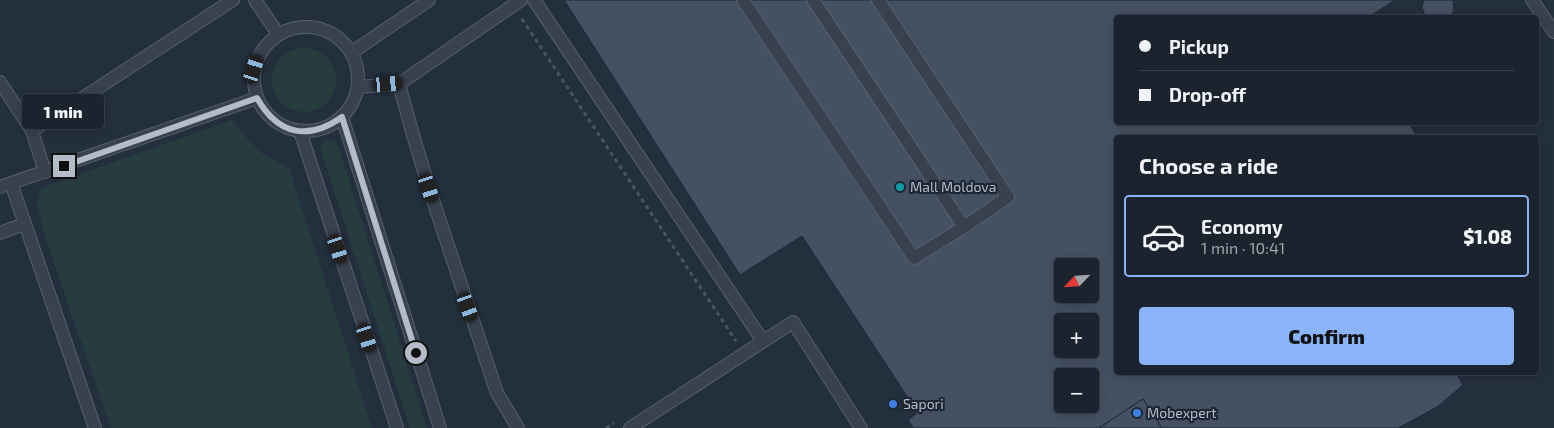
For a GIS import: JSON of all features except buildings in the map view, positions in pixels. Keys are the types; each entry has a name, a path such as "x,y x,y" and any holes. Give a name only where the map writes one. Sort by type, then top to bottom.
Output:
{"lane":[{"path":"32,131 233,0"},
{"path":"255,0 278,34"},
{"path":"351,53 429,0"},
{"path":"358,87 399,84 521,0"},
{"path":"534,0 763,342"},
{"path":"742,0 914,258 1008,197 878,0"},
{"path":"813,0 964,227"},
{"path":"1532,0 1538,15"},
{"path":"1540,19 1554,32"},
{"path":"311,26 327,31 341,40 351,53 357,70 358,87 352,103 342,117 330,126 315,131 300,131 286,128 274,121 264,110 257,98 254,84 254,69 267,43 278,34 294,28 311,26"},
{"path":"0,82 32,131 45,172"},
{"path":"399,84 424,170 497,393 518,428"},
{"path":"95,428 24,224 5,185 257,98"},
{"path":"342,117 440,428"},
{"path":"300,131 397,428"},
{"path":"0,233 24,224"},
{"path":"630,428 793,322 861,428"}],"green space":[{"path":"304,48 322,53 327,57 331,62 336,80 331,98 327,103 322,107 304,112 286,107 281,103 277,98 272,80 277,62 281,57 286,53"},
{"path":"232,120 263,154 289,168 372,428 111,428 43,231 37,204 41,188"},
{"path":"327,140 336,142 339,148 427,428 410,428 321,150 322,145"}],"place":[{"name":"Mall Moldova","path":"900,187"},
{"name":"Sapori","path":"893,404"},
{"name":"Mobexpert","path":"1137,413"}],"route":[{"path":"64,166 257,98 264,110 274,121 286,128 300,131 315,131 330,126 342,117 416,353"}]}
